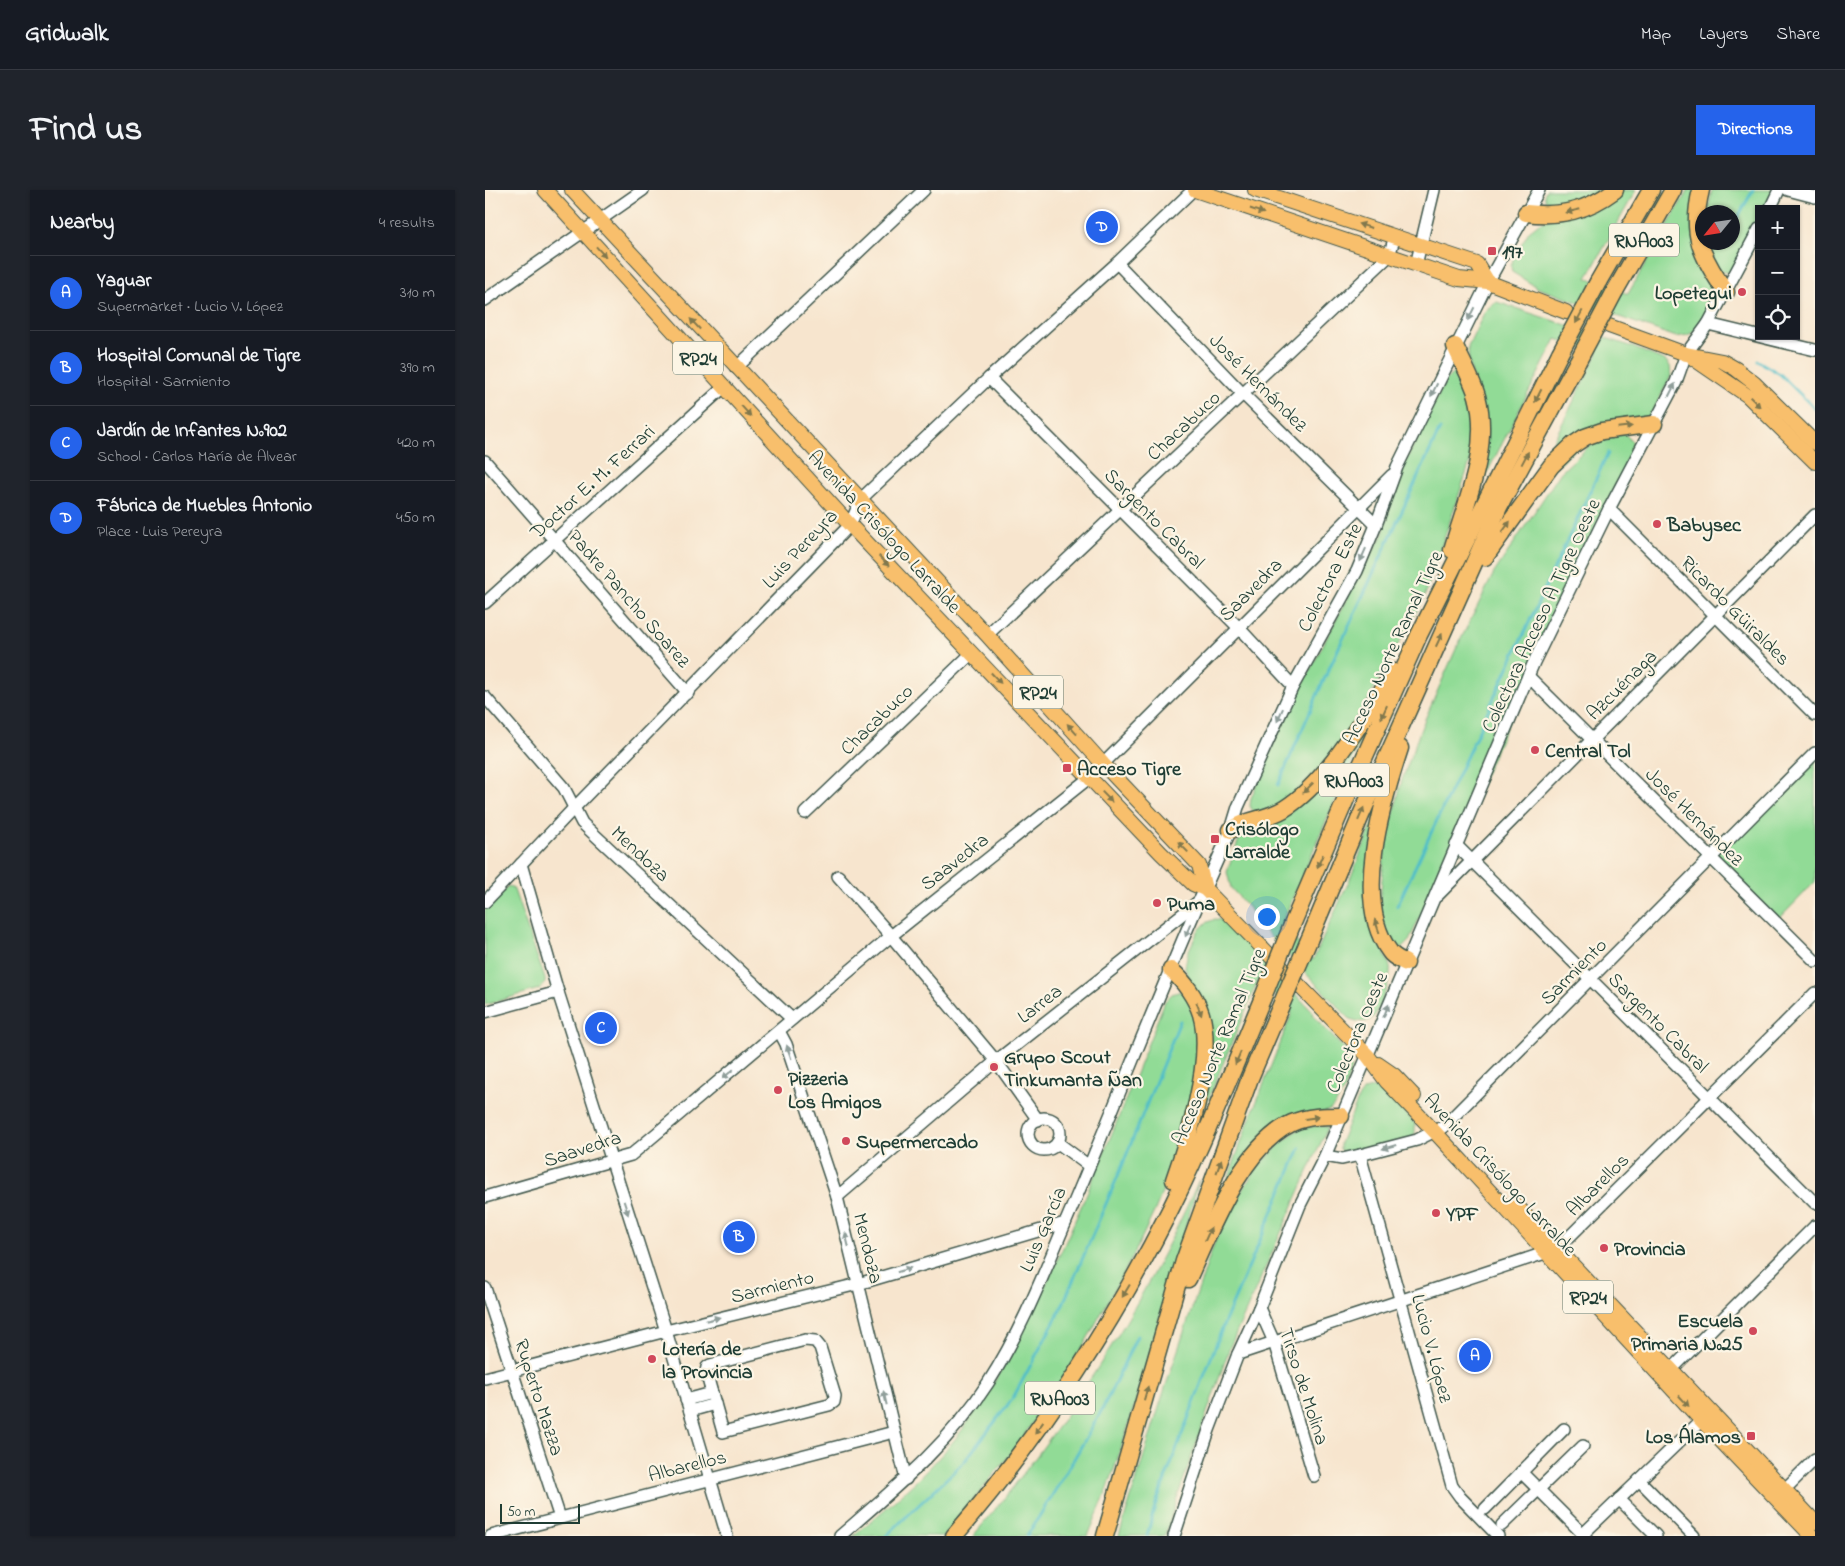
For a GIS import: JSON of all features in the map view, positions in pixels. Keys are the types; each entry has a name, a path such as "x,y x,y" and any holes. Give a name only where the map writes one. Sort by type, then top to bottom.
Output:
{"highway":[{"path":"1526,213 1547,215 1577,211 1615,190"},
{"name":"Acceso Norte Ramal Tigre","path":"954,1536 1002,1479 1058,1402 1111,1316 1149,1248 1186,1175 1292,925 1419,635 1560,353 1651,190"},
{"name":"Acceso Norte Ramal Tigre","path":"1105,1536 1184,1261 1250,1078 1362,812 1499,507 1615,291 1673,190"},
{"path":"1701,190 1697,213 1699,242 1709,266 1726,292"},
{"path":"1439,593 1475,470 1481,419 1476,394 1455,346"},
{"path":"1452,613 1489,550 1561,455 1585,437 1602,430 1654,424"},
{"path":"1231,830 1247,822 1271,816 1293,802 1310,786 1355,731 1419,635"},
{"path":"1405,963 1391,954 1378,930 1373,913 1372,874 1379,825 1393,770 1427,668"},
{"path":"1149,1248 1185,1148 1195,1111 1203,1060 1204,1032 1199,1009 1179,976 1171,970"},
{"path":"1165,1326 1225,1200 1244,1170 1262,1147 1292,1123 1316,1116 1341,1116"},
{"path":"1096,1536 1133,1440"}],"main road":[{"name":"Avenida Crisólogo Larralde","path":"545,190 850,525 1089,778 1203,895 1367,1056 1394,1075 1439,1129 1780,1494 1812,1536"},
{"name":"Avenida Crisólogo Larralde","path":"572,190 987,635 1103,764 1199,865 1203,895"},
{"path":"1194,190 1226,195 1389,256 1459,279 1488,282 1566,312"},
{"path":"1255,190 1477,264 1488,282"},
{"path":"1609,326 1686,354 1721,361 1736,369 1754,383 1815,443"},
{"path":"1686,354 1740,389 1815,462"},
{"name":"Avenida Crisólogo Larralde","path":"1780,1494 1815,1522"}],"street":[{"path":"485,300 643,190"},
{"path":"736,368 924,190"},
{"name":"Luis Pereyra","path":"485,902 850,525 861,499 989,378 1117,263 1194,190"},
{"path":"1417,265 1434,190"},
{"name":"Colectora Este","path":"1203,895 1231,830 1238,807 1293,686 1357,571 1394,474 1455,346 1539,190"},
{"path":"1772,205 1779,190"},
{"path":"1788,190 1815,197"},
{"name":"Chacabuco","path":"987,635 1389,256 1395,236"},
{"name":"Colectora Acceso A Tigre Oeste","path":"1405,963 1528,676 1609,510 1676,382 1686,354 1709,324 1755,237"},
{"name":"José Hernández","path":"1117,263 1243,394 1376,525"},
{"path":"1709,324 1815,350"},
{"name":"Sargento Cabral","path":"989,378 1239,628 1293,686"},
{"name":"Doctor E. M. Ferrari","path":"485,603 724,386"},
{"name":"Padre Pancho Soarez","path":"485,461 688,693"},
{"name":"Saavedra","path":"485,1197 631,1155 891,936 1089,778 1394,474"},
{"name":"Ricardo Güiraldes","path":"1609,510 1815,716"},
{"name":"Azcuénaga","path":"1433,901 1815,515"},
{"name":"Chacabuco","path":"805,813 972,653"},
{"name":"José Hernández","path":"1528,676 1815,961"},
{"name":"Mendoza","path":"485,697 564,788 582,823 792,1019"},
{"name":"Sarmiento","path":"1325,1156 1343,1160 1360,1156 1417,1140 1439,1129 1591,980 1815,753"},
{"name":"Sargento Cabral","path":"1456,846 1815,1203"},
{"path":"521,864 558,992 666,1331 727,1536"},
{"path":"838,876 996,1061 1038,1120"},
{"name":"Luis García","path":"840,1536 906,1479 936,1449 988,1383 1010,1346 1029,1308 1155,1005 1203,895"},
{"name":"Larrea","path":"837,1197 996,1061 1203,895"},
{"name":"Colectora Oeste","path":"1174,1536 1209,1430 1238,1354 1259,1308 1300,1205 1325,1156 1405,963"},
{"path":"485,1012 558,992"},
{"name":"Albarellos","path":"1238,1354 1552,1251 1815,993"},
{"name":"Mendoza","path":"779,1031 786,1044 837,1197 906,1479"},
{"path":"1048,1119 1057,1124 1060,1134 1054,1147 1044,1150 1034,1146 1031,1142 1029,1132 1034,1122 1038,1120 1048,1119"},
{"path":"1057,1143 1089,1166"},
{"name":"Lucio V. López","path":"1360,1156 1452,1486 1460,1497 1500,1530"},
{"name":"Sarmiento","path":"485,1378 858,1284 1065,1223"},
{"path":"1667,1374 1815,1226"},
{"name":"Ruperto Mazza","path":"485,1288 560,1518"},
{"name":"Tirso de Molina","path":"1259,1308 1274,1342 1314,1476"},
{"path":"805,1340 815,1341 820,1347 835,1396 834,1402 829,1405 725,1432 722,1430 714,1398 706,1372 707,1367 711,1364 805,1340"},
{"path":"686,1400 714,1398"},
{"path":"689,1412 714,1398"},
{"path":"1521,1472 1584,1535 1706,1416"},
{"path":"1485,1508 1564,1430"},
{"name":"Albarellos","path":"491,1536 709,1478 894,1432"},
{"path":"1500,1530 1583,1446"},
{"path":"1780,1494 1815,1459"},
{"path":"1639,1480 1694,1536"},
{"path":"1619,1499 1656,1536"}],"green space":[{"path":"1546,190 1605,190 1575,205 1547,206 1544,195"},
{"path":"1621,190 1636,190 1587,278 1628,294 1688,190 1700,190 1695,205 1695,250 1706,250 1714,283 1712,303 1695,331 1688,335 1676,337 1538,288 1512,272 1511,266 1529,231 1538,224"},
{"path":"1712,190 1776,190 1768,205 1755,205 1755,230 1730,273 1720,271 1711,260 1710,250 1740,250 1740,205 1709,205"},
{"path":"1497,302 1630,346 1666,361 1670,366 1671,376 1650,417 1602,426 1530,490 1598,353 1556,339 1472,502 1484,439 1468,347 1485,311"},
{"path":"1459,372 1463,374 1477,426 1471,459 1424,598 1359,716 1339,745 1289,801 1255,815 1250,806 1251,798 1274,743 1355,583 1383,534 1397,479 1446,380 1452,374"},
{"path":"1609,434 1625,434 1632,441 1634,447 1409,941 1402,948 1396,950 1384,934 1380,901 1385,848 1402,780 1422,726 1456,649 1494,573 1561,472 1589,446"},
{"path":"1365,731 1281,925 1313,960 1350,879 1383,798 1373,848 1385,955 1390,966 1390,972 1385,994 1375,1015 1367,1021 1361,1021 1350,1019 1263,929 1255,915 1231,888 1227,872 1239,839 1245,831 1255,825"},
{"path":"1815,753 1815,882 1776,922 1711,858"},
{"path":"508,886 514,890 545,983 539,989 485,1005 485,910"},
{"path":"1215,919 1223,920 1228,924 1309,1008 1317,1020 1346,1051 1351,1068 1345,1089 1330,1110 1281,1126 1218,1207 1247,1126 1292,1013 1259,978 1190,1143 1208,1053 1185,967 1188,952 1198,931 1206,923"},
{"path":"1181,991 1189,996 1199,1040 1196,1076 1173,1166 1134,1254 1066,1374 1013,1451 944,1536 853,1536 899,1497 943,1454 984,1399 1012,1351 1050,1276 1109,1141 1165,1001 1172,994"},
{"path":"1376,1087 1387,1093 1415,1123 1415,1133 1412,1138 1344,1153 1340,1149 1340,1143 1359,1097 1364,1090"},
{"path":"1328,1127 1230,1347 1165,1536 1119,1536 1165,1388 1214,1244 1235,1201 1256,1169 1281,1143 1300,1128"},
{"path":"1199,1180 1130,1421 1108,1488 1088,1536 973,1536 1039,1453 1099,1366 1152,1275 1177,1228"}],"waterway":[{"path":"1740,213 1753,190"},
{"path":"1758,361 1780,374 1815,409"},
{"path":"1278,785 1322,684 1440,429"},
{"path":"1397,906 1608,453"},
{"path":"886,1536 964,1462 1013,1398 1060,1311 1120,1171 1180,1021"},
{"path":"1147,1536 1155,1506 1223,1326 1300,1148"},
{"path":"1027,1536 1103,1408 1137,1336"}],"place":[{"name":"Fábrica de Muebles Antonio","path":"1102,227"},
{"name":"197","path":"1492,251"},
{"name":"Lopetegui","path":"1742,292"},
{"name":"Babysec","path":"1657,524"},
{"name":"Central Tol","path":"1535,750"},
{"name":"Acceso Tigre","path":"1067,768"},
{"name":"Crisólogo Larralde","path":"1215,839"},
{"name":"Puma","path":"1157,903"},
{"name":"Jardín de Infantes Nº902","path":"601,1028"},
{"name":"Grupo Scout Tinkumanta Ñan","path":"994,1067"},
{"name":"Pizzeria Los Amigos","path":"778,1090"},
{"name":"Supermercado","path":"846,1141"},
{"name":"YPF","path":"1436,1213"},
{"name":"Hospital Comunal de Tigre","path":"739,1237"},
{"name":"Provincia","path":"1604,1248"},
{"name":"Escuela Primaria Nº25","path":"1753,1331"},
{"name":"Yaguar","path":"1475,1356"},
{"name":"Lotería de la Provincia","path":"652,1359"},
{"name":"Los Álamos","path":"1751,1436"}]}
